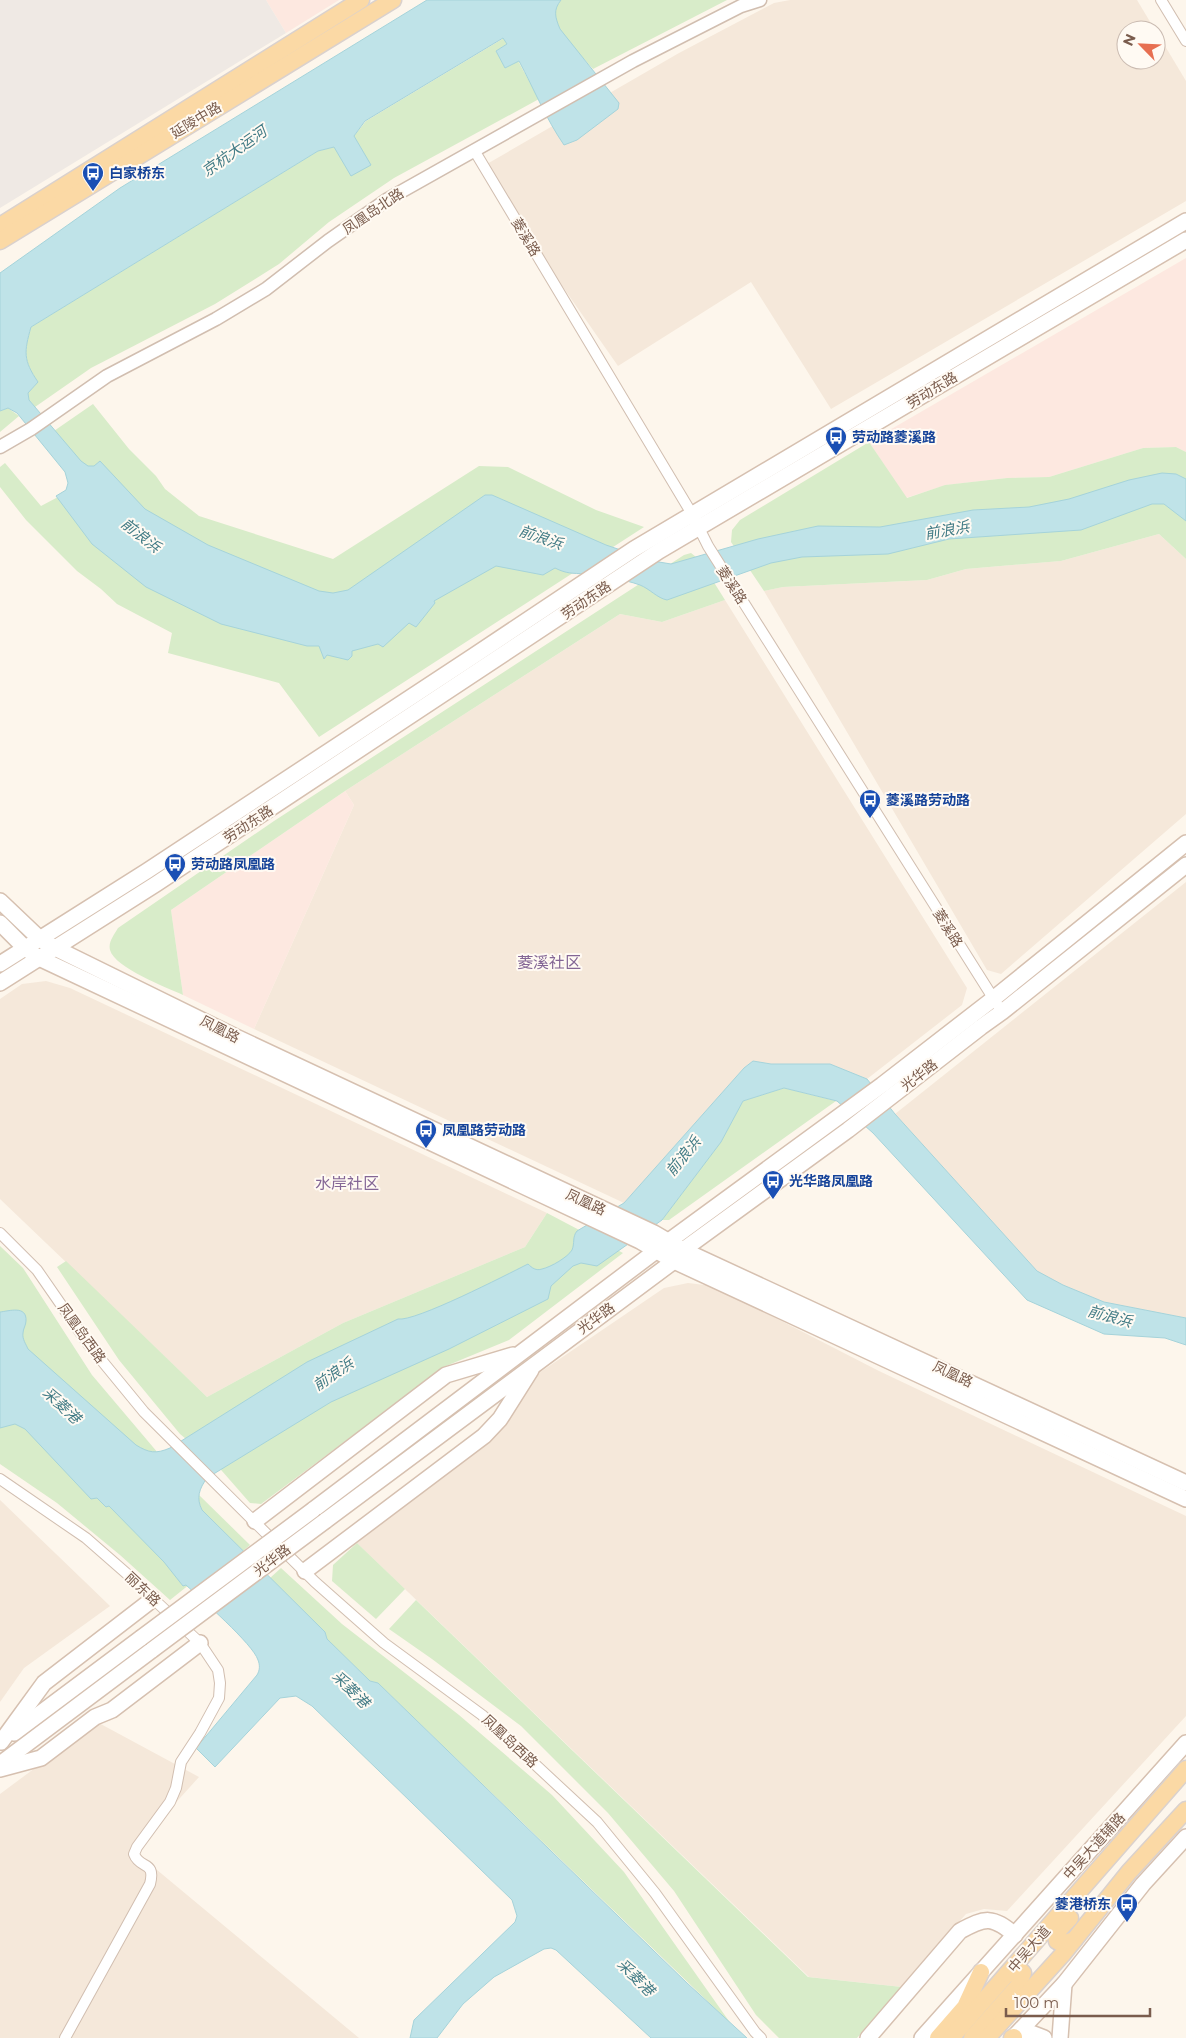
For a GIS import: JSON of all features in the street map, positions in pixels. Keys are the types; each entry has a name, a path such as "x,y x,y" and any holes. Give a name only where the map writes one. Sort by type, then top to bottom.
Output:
{"main road":[{"name":"延陵中路","path":"0,226 361,0"},
{"name":"延陵中路","path":"0,241 383,3"},
{"name":"劳动东路","path":"0,964 147,871 634,549 1186,221"},
{"name":"劳动东路","path":"0,983 180,868 659,551 1186,240"},
{"name":"光华路","path":"0,1764 848,1130 886,1091 993,999 1186,843"},
{"name":"光华路","path":"1,1743 521,1352 837,1118 886,1091 1002,1012 1186,864"},
{"name":"凤凰路","path":"0,901 40,939 55,948 595,1213 640,1241 663,1246 1186,1499"},
{"name":"凤凰路","path":"0,922 25,948 39,958 595,1213 654,1233 663,1246"},
{"name":"凤凰路","path":"679,1255 1186,1483"},
{"path":"255,1522 446,1375 521,1352"},
{"path":"305,1571 484,1436 500,1420 537,1361"},
{"path":"1,1743 44,1683 153,1598"},
{"path":"0,1769 41,1758 95,1717 112,1710 200,1643"},
{"name":"中吴大道辅路","path":"922,2038 1186,1743"},
{"name":"中吴大道","path":"951,2038 1186,1769"},
{"path":"1074,1940 1062,1944 1057,1941 1056,1933 1127,1854 1152,1808"},
{"name":"中吴大道","path":"987,2038 1074,1940 1129,1872 1186,1810"},
{"path":"1013,2038 1064,1984 1143,1884 1186,1837"},
{"path":"868,2038 960,1931 980,1920 1000,1923 1015,1935"},
{"path":"972,2038 1018,1986 1023,1973 1019,1969 1007,1974"},
{"path":"938,2038 965,2007 981,1972"},
{"path":"1060,2038 1064,1984"},
{"path":"1013,2038 1032,2033 1044,2038"}],"street":[{"name":"凤凰岛北路","path":"0,447 30,429 107,376 216,319 266,289 328,241 388,199 633,60 741,6 760,0"},
{"path":"1161,0 1186,40"},
{"name":"菱溪路","path":"474,150 692,514 708,546 1002,1012"},
{"name":"凤凰岛西路","path":"0,1233 37,1270 89,1345 144,1412 216,1484 305,1571 384,1643 482,1715 597,1822 655,1893 761,2038"},
{"name":"丽东路","path":"0,1479 86,1538 153,1598 200,1643 218,1670 220,1683 220,1698 200,1733 180,1762 176,1788 170,1802 137,1847 134,1854 136,1860 150,1868 153,1873 150,1884 65,2038"}],"shaded area":[{"path":"0,0 266,0 286,33 0,208"},
{"path":"266,0 339,0 286,33"},
{"path":"790,0 1137,0 1149,20 1116,20 1116,70 1166,70 1166,48 1186,81 1186,201 831,409 751,282 618,366 480,168 679,53 774,3"},
{"path":"1186,258 1186,452 1176,447 1143,448 1049,477 1007,478 946,485 906,498 869,442"},
{"path":"1159,534 1186,559 1186,814 1001,974 987,970 764,591 783,587 927,580 966,569 1061,561"},
{"path":"725,600 967,988 962,1005 867,1079 830,1064 771,1064 753,1061 744,1068 624,1203 254,1029 354,805 345,791 620,614 662,622"},
{"path":"345,791 354,805 254,1029 183,995 171,910"},
{"path":"1186,882 1186,1318 1104,1302 1063,1285 1037,1271 895,1114"},
{"path":"46,981 70,988 547,1213 525,1247 343,1323 207,1397 0,1199 0,999 22,984"},
{"path":"688,1283 713,1286 879,1371 1186,1516 1186,1716 1007,1911 984,1909 966,1914 902,1987 809,1977 357,1543 494,1434 539,1373 664,1288"},
{"path":"0,1500 110,1606 24,1668 0,1702"},
{"path":"97,1722 199,1777 133,1850 359,2038 0,2038 0,1794"}],"green space":[{"path":"561,0 727,0 593,69 566,38 557,24 555,13"},
{"path":"504,38 507,44 496,51 505,68 518,61 539,99 394,178 329,222 279,264 215,304 91,368 35,407 29,400 28,393 38,382 27,362 26,356 31,327 318,151 334,147 370,165 354,136 366,121"},
{"path":"93,404 129,449 156,476 165,489 199,516 333,559 479,466 508,467 596,510 644,527 319,737 279,683 168,653 172,633 117,604 77,571 26,520 0,487 0,467 5,463 41,506 75,488 51,433"},
{"path":"8,408 19,416 0,432 0,411"},
{"path":"869,442 907,498 945,485 1007,478 1049,477 1143,448 1176,447 1186,452 1186,559 1159,534 1061,561 966,569 927,580 783,587 764,591 731,542 732,530 740,520"},
{"path":"691,553 700,560 725,600 662,622 620,614 345,791 171,910 183,995 131,970 114,957 110,950 110,944 118,928 274,821 684,555"},
{"path":"784,1088 836,1101 669,1220 662,1220 720,1143 743,1101"},
{"path":"547,1213 623,1253 509,1340 446,1366 261,1504 250,1503 215,1463 180,1434 119,1360 57,1267 66,1261 207,1397 343,1323 525,1247"},
{"path":"0,1246 23,1268 92,1375 158,1453 149,1465 0,1330"},
{"path":"0,1388 200,1576 170,1600 120,1555 57,1503 0,1464"},
{"path":"199,1495 250,1545 243,1551 202,1510 198,1502"},
{"path":"357,1543 405,1589 376,1619 332,1581 333,1565"},
{"path":"281,1568 342,1624 459,1715 552,1795 624,1872 731,2024 378,1683 370,1681 327,1639 325,1632 270,1578"},
{"path":"416,1600 808,1977 902,1987 857,2038 779,2038 756,2015 674,1891 608,1813 521,1726 389,1629"}],"water":[{"path":"427,0 561,0 556,14 560,29 619,103 618,109 577,140 564,145 519,61 505,68 496,51 507,44 503,38 365,121 354,136 371,165 351,176 334,147 318,151 31,327 26,356 27,362 38,382 28,393 29,400 81,461 88,466 94,466 100,461 145,509 208,545 319,591 333,593 348,590 485,495 492,495 606,545 653,561 671,564 758,539 818,526 880,527 973,510 1029,507 1069,499 1129,480 1162,473 1176,474 1186,479 1186,521 1164,504 1152,504 1081,530 949,539 888,554 802,557 771,563 667,600 640,585 613,578 570,573 555,568 543,575 496,566 434,601 435,603 416,627 409,623 383,647 378,644 352,651 352,656 348,660 327,655 324,659 319,646 307,646 221,624 146,587 92,544 56,496 66,490 68,483 65,472 17,413 8,408 0,411 0,273 120,188"},
{"path":"753,1061 771,1064 830,1064 867,1079 895,1114 1037,1271 1063,1285 1104,1302 1186,1318 1186,1345 1165,1338 1104,1334 1027,1300 873,1133 837,1101 784,1088 743,1101 721,1142 662,1220 597,1266 581,1263 573,1266 551,1286 548,1299 449,1349 331,1402 207,1478 199,1494 202,1510 325,1632 327,1639 370,1681 378,1683 687,1983 747,2038 651,2038 556,1950 551,1948 544,1949 494,1977 463,2004 437,2038 410,2038 414,2020 515,1922 517,1916 512,1900 312,1706 296,1696 280,1698 215,1767 196,1748 257,1675 259,1671 258,1660 237,1633 186,1585 183,1586 164,1562 109,1506 106,1507 97,1498 91,1499 25,1429 15,1424 0,1428 0,1312 17,1310 24,1313 26,1321 23,1337 28,1349 136,1445 153,1452 165,1450 307,1362 398,1319 408,1318 441,1306 528,1264 534,1269 540,1270 567,1256 572,1250 577,1231 624,1203 744,1068"}],"place":[{"name":"白家桥东","path":"93,192"},
{"name":"劳动路菱溪路","path":"836,456"},
{"name":"菱溪路劳动路","path":"870,819"},
{"name":"劳动路凤凰路","path":"175,883"},
{"name":"凤凰路劳动路","path":"426,1149"},
{"name":"光华路凤凰路","path":"773,1200"},
{"name":"菱港桥东","path":"1127,1923"}],"district":[{"name":"菱溪社区","path":"549,962"},
{"name":"水岸社区","path":"347,1183"}],"water label":[{"name":"京杭大运河","path":"234,151"},
{"name":"前浪浜","path":"947,530"},
{"name":"前浪浜","path":"141,535"},
{"name":"前浪浜","path":"541,537"},
{"name":"前浪浜","path":"683,1156"},
{"name":"前浪浜","path":"1110,1316"},
{"name":"前浪浜","path":"333,1374"},
{"name":"采菱港","path":"62,1405"},
{"name":"采菱港","path":"351,1689"},
{"name":"采菱港","path":"636,1977"}]}
